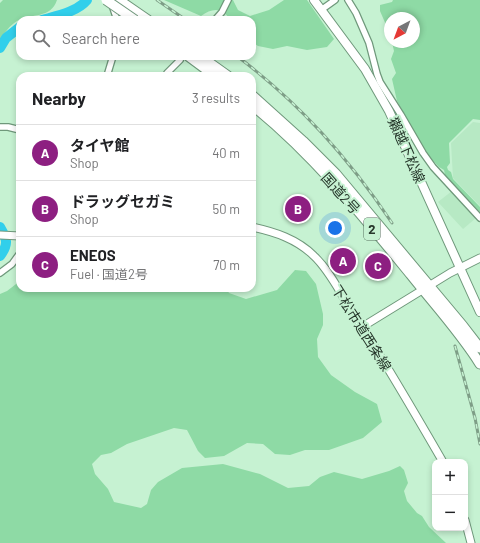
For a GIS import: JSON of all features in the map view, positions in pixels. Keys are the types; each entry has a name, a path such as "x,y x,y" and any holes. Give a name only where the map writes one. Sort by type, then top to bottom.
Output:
{"highway":[{"path":"106,0 136,16"},
{"path":"119,0 137,16"},
{"path":"187,60 208,72"},
{"path":"206,60 222,72"},
{"name":"国道2号","path":"256,99 303,141 336,174 426,288 480,364"},
{"name":"国道2号","path":"256,109 297,145 329,179 426,288 463,326 480,348"}],"main road":[{"name":"獺越下松線","path":"314,0 365,69 389,111 480,312"}],"street":[{"path":"111,0 115,16"},
{"path":"218,16 228,0"},
{"path":"321,10 335,0"},
{"path":"348,0 364,30 380,82 423,153 480,218"},
{"path":"108,72 112,60"},
{"path":"168,72 182,60"},
{"path":"0,127 16,129"},
{"name":"下松市道西条線","path":"256,228 276,233 291,239 314,255 322,264 362,327 441,459"},
{"path":"0,235 16,236"},
{"path":"0,273 12,264 16,258"},
{"path":"362,327 460,268 480,258"},
{"path":"468,531 471,543"}],"shaded area":[{"path":"3,0 57,0 50,10 40,15 16,16 16,22 0,39 0,3"},
{"path":"164,0 233,0 238,10 250,16 227,16 221,11 213,10 201,16"},
{"path":"284,0 307,0 334,39 327,47 307,50 287,46 273,49 256,45 256,16 250,16 269,10"},
{"path":"393,0 480,0 480,120 473,119 449,143 450,163 447,167 451,172 453,179 480,207 480,212 445,175 444,170 439,167 425,152 397,101 392,79 396,73 391,59 394,51 393,48 420,48 420,12 384,12 384,20 380,11 380,5 392,2"},
{"path":"473,122 480,123 480,206 453,178 451,143"},
{"path":"452,191 476,218 463,229 438,202"},
{"path":"295,270 306,271 316,284 323,314 323,325 317,339 318,357 331,375 355,392 377,404 382,422 363,438 329,450 305,450 290,455 275,454 263,444 247,443 224,456 205,458 198,451 187,430 174,428 127,444 111,453 101,455 92,464 95,474 108,489 114,502 141,508 147,504 151,490 158,482 182,468 223,464 260,474 288,488 309,486 320,477 334,472 362,479 400,466 404,470 408,483 404,491 407,501 417,513 422,516 432,531 446,543 0,543 0,294 16,284 16,292 228,292 246,299 277,290"}],"waterway":[{"path":"56,16 78,8 87,0"},
{"path":"0,48 6,38 16,30"},
{"path":"0,227 6,242 5,248 0,256"}],"railway":[{"path":"157,0 180,16"},
{"path":"242,60 282,93 322,133 358,176 392,223"},
{"path":"455,346 475,418 480,444"}],"place":[{"name":"ドラッグセガミ","path":"298,209"},
{"name":"タイヤ館","path":"343,261"},
{"name":"ENEOS","path":"378,266"}]}
